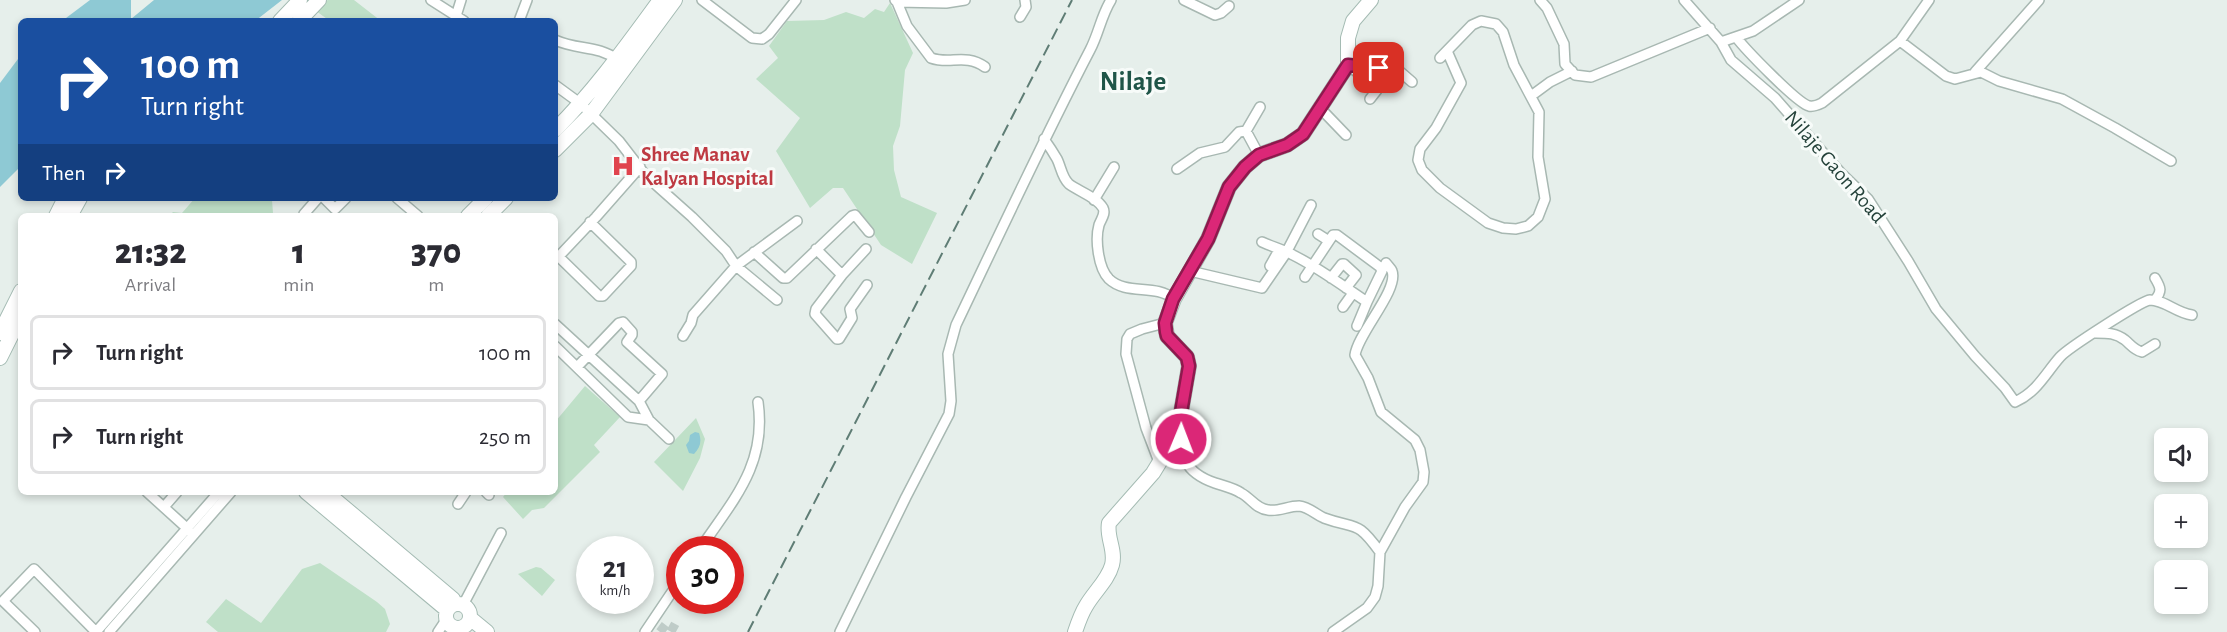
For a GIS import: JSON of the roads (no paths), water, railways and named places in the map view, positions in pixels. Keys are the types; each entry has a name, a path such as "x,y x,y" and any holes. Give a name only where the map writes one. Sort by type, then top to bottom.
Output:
{"street":[{"path":"283,18 300,0"},
{"path":"302,18 319,0"},
{"path":"431,0 460,18 461,0"},
{"path":"520,18 527,0"},
{"path":"621,63 660,0"},
{"path":"558,146 621,63 675,0"},
{"path":"702,0 752,38 762,39 769,34 796,0"},
{"path":"965,0 946,3 896,1 907,26 931,58 936,60 959,58 976,61 985,67"},
{"path":"1020,16 1026,7 1025,0"},
{"path":"844,630 889,531 949,414 951,402 948,354 956,325 1044,139 1099,33 1104,11 1110,0"},
{"path":"1184,0 1215,15 1229,6"},
{"path":"1540,0 1547,8 1564,44 1565,64 1575,75 1592,77 1710,28"},
{"name":"Nilaje Gaon Road","path":"1684,0 1721,42 1731,60 1778,101 1840,172 1868,199 1936,309 1975,356 2006,388 2015,402 2039,386 2068,350 2094,333"},
{"path":"1721,42 1753,31 1799,0"},
{"path":"1736,37 1806,106 1815,106 1822,103 1900,41 1929,0"},
{"path":"1975,72 2039,0"},
{"path":"1075,632 1086,605 1112,566 1113,553 1109,523 1153,473 1180,418 1189,366 1187,357 1167,336 1165,323 1173,299 1208,239 1229,187 1245,167 1259,155 1294,141 1303,134 1348,65 1348,38 1353,21 1369,1"},
{"path":"1481,21 1496,24 1503,32 1514,65 1531,96 1539,112 1538,157 1545,199 1538,217 1528,226 1516,229 1503,228 1488,223 1440,188 1422,170 1418,160 1420,150 1436,128 1461,83 1443,55 1472,25 1481,21"},
{"path":"558,41 568,46 596,48 621,63"},
{"path":"1900,41 1946,76 1955,79 1981,72 1999,81 2062,99 2171,161"},
{"path":"1348,65 1397,69 1412,82"},
{"path":"1348,65 1377,88 1370,99"},
{"path":"1531,96 1550,82 1572,71"},
{"path":"558,87 586,109 619,141 646,176 692,217 726,251 736,266 777,300"},
{"path":"1778,101 1790,92"},
{"path":"1246,131 1260,108"},
{"path":"1320,108 1346,135"},
{"path":"558,128 586,109"},
{"path":"1246,131 1259,155"},
{"path":"1176,169 1200,153 1225,147 1239,132 1246,131"},
{"path":"1044,139 1058,162 1065,180 1103,208 1104,213 1098,226 1099,252 1104,272 1109,279 1126,288 1162,291 1173,299"},
{"path":"590,222 631,262 631,266 603,296 599,296 560,258 590,222 640,167"},
{"path":"1094,200 1114,167"},
{"path":"305,213 315,201"},
{"path":"327,201 335,209 343,201"},
{"path":"400,201 414,213"},
{"path":"471,213 483,201"},
{"path":"491,213 503,201"},
{"path":"1190,271 1262,288 1311,205"},
{"path":"754,252 783,278 787,278 852,216 855,215 869,232"},
{"path":"683,336 692,323 693,315 736,266 797,221"},
{"path":"1318,234 1329,241"},
{"path":"1305,277 1333,235 1338,235 1380,267 1382,271 1357,326"},
{"path":"1262,242 1311,266 1367,302"},
{"path":"816,249 842,275"},
{"path":"866,249 816,309 815,314 837,339 852,318 850,309 867,285"},
{"path":"1270,266 1282,251"},
{"path":"1334,632 1367,608 1375,597 1380,552 1405,507 1423,482 1424,472 1420,450 1415,440 1381,412 1368,378 1355,355 1358,343 1388,292 1393,279 1392,271 1386,263"},
{"path":"1331,278 1342,264 1356,274 1343,307"},
{"path":"2155,278 2161,288 2155,300"},
{"path":"0,333 18,297"},
{"path":"2094,333 2144,301 2160,300 2182,313 2192,315"},
{"path":"0,358 18,322"},
{"path":"577,367 619,323 623,322 632,332 627,342 662,374 662,377 639,401"},
{"path":"1160,462 1146,428 1126,354 1127,339 1130,334 1165,323"},
{"path":"558,327 639,401 649,420 669,439"},
{"path":"2094,333 2114,333 2136,351 2142,352 2155,344"},
{"path":"558,349 628,417 649,420"},
{"path":"604,393 615,381"},
{"path":"708,536 750,472 761,424 758,402"},
{"path":"1180,418 1185,461 1196,474 1239,491 1264,510 1274,511 1300,506 1322,517 1357,526 1363,530 1380,552"},
{"path":"150,495 191,531"},
{"path":"164,507 174,495"},
{"path":"109,632 191,531 217,495"},
{"path":"35,632 2,600 34,569 96,632 228,495"},
{"path":"309,495 455,620"},
{"path":"330,495 453,599 455,620"},
{"path":"458,504 464,495"},
{"path":"455,620 501,533"},
{"path":"645,632 666,601"},
{"path":"438,632 469,610 470,618 487,632"}],"water":[{"path":"90,0 131,0 131,18 66,18"},
{"path":"154,0 282,0 259,18 132,18"},
{"path":"18,59 18,169 0,187 0,83"},
{"path":"695,432 699,433 700,442 694,454 689,453 686,445 690,435"}],"tunnel":[{"path":"660,632 666,624 681,632"}],"railway":[{"path":"748,632 1072,0"}],"place":[{"name":"Shree Manav Kalyan Hospital","path":"623,166"}],"district":[{"name":"Nilaje","path":"1133,81"}]}
